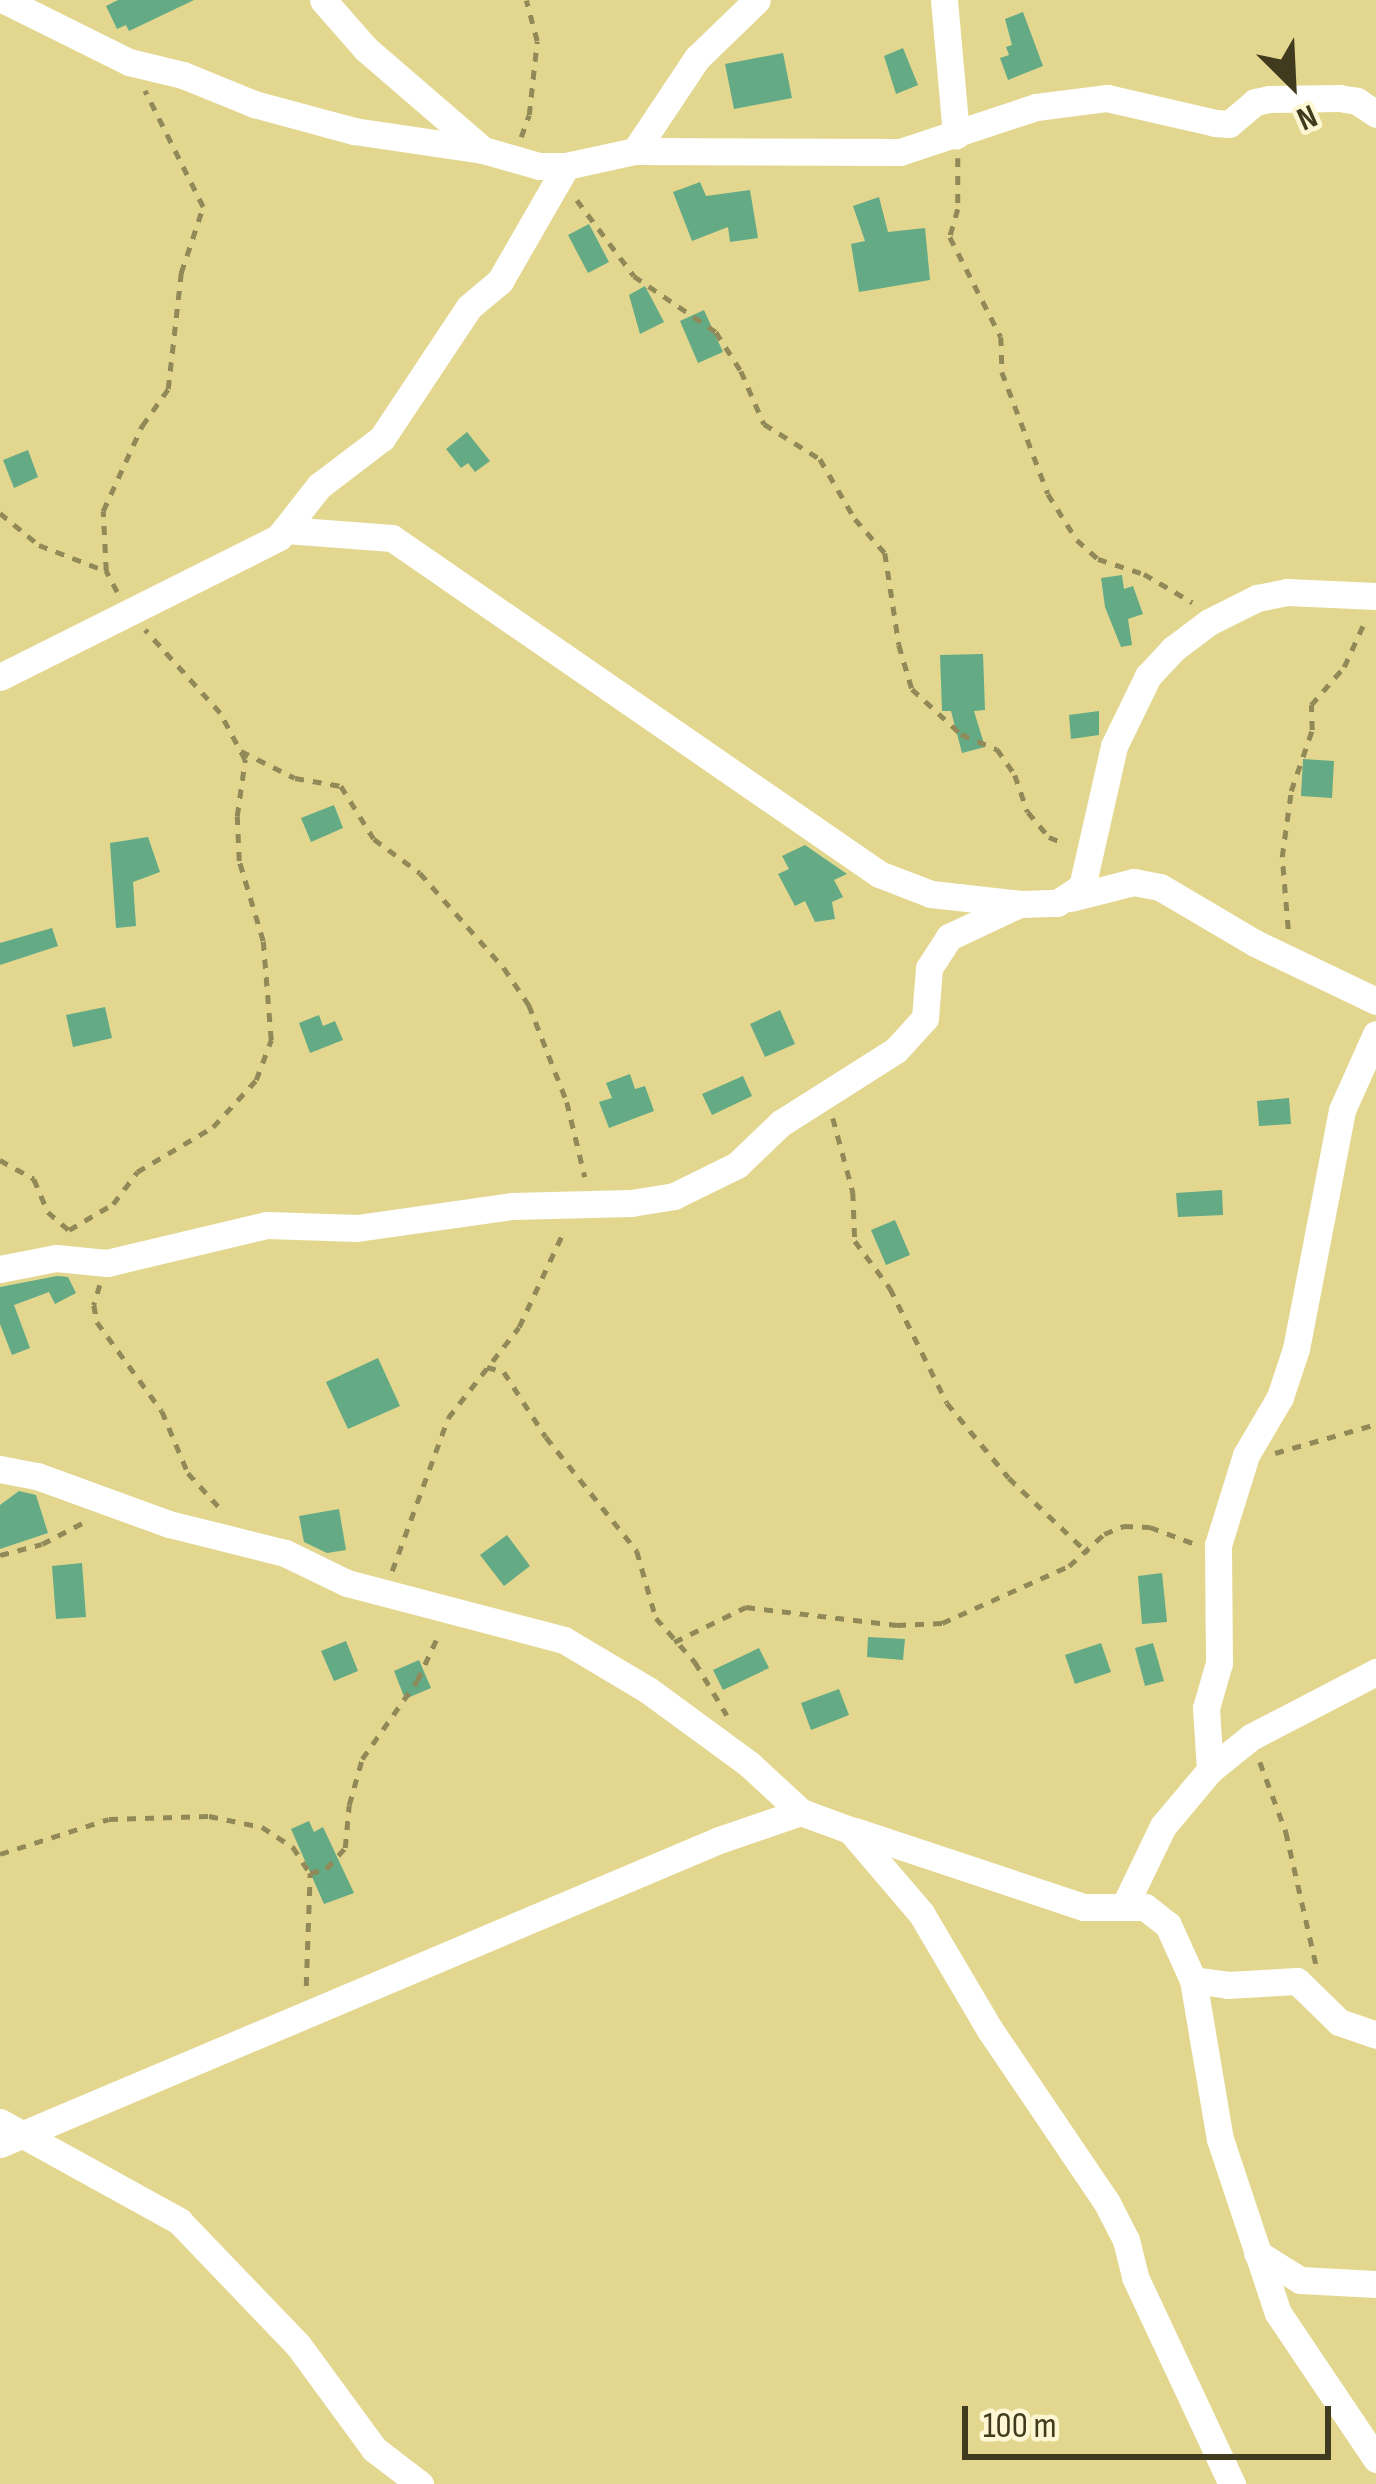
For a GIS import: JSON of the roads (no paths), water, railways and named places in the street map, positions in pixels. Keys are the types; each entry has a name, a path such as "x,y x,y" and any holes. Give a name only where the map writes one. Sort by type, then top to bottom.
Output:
{"street":[{"path":"4,0 129,62 354,130 566,166 635,151 900,152 1036,107 1107,98 1229,124 1255,101 1269,99 1339,98 1375,109"},
{"path":"322,0 366,49 483,150"},
{"path":"635,151 698,58 757,0"},
{"path":"944,0 956,135"},
{"path":"0,677 266,546 286,530 319,485 382,438 469,307 500,281 566,166"},
{"path":"286,530 392,538 879,874 931,894 1022,904 1146,883 1173,892 1283,957 1376,1001"},
{"path":"1071,898 1089,872 1114,746 1132,703 1173,649 1215,619 1257,598 1287,592 1375,596"},
{"path":"0,1269 56,1258 107,1263 267,1225 357,1228 512,1206 674,1196 737,1165 782,1123 896,1050 925,1018 929,968 949,937 1022,904"},
{"path":"1210,1770 1206,1708 1220,1663 1218,1545 1246,1455 1280,1397 1296,1349 1342,1110 1376,1034"},
{"path":"0,1469 37,1476 109,1506 285,1553 337,1580 564,1640 603,1660 749,1764 801,1812 1063,1901 1145,1907 1168,1925 1193,1980 1220,2139 1292,2341 1376,2459"},
{"path":"1124,1907 1163,1826 1210,1770 1251,1737 1376,1672"},
{"path":"7,2134 719,1840 801,1812"},
{"path":"850,1830 921,1913 990,2030 1107,2203 1135,2277 1232,2484"},
{"path":"1193,1980 1226,1985 1297,1981 1339,2022 1376,2035"},
{"path":"7,2134 179,2221 298,2345 374,2449 421,2484"},
{"path":"1257,2253 1300,2280 1376,2284"}]}
